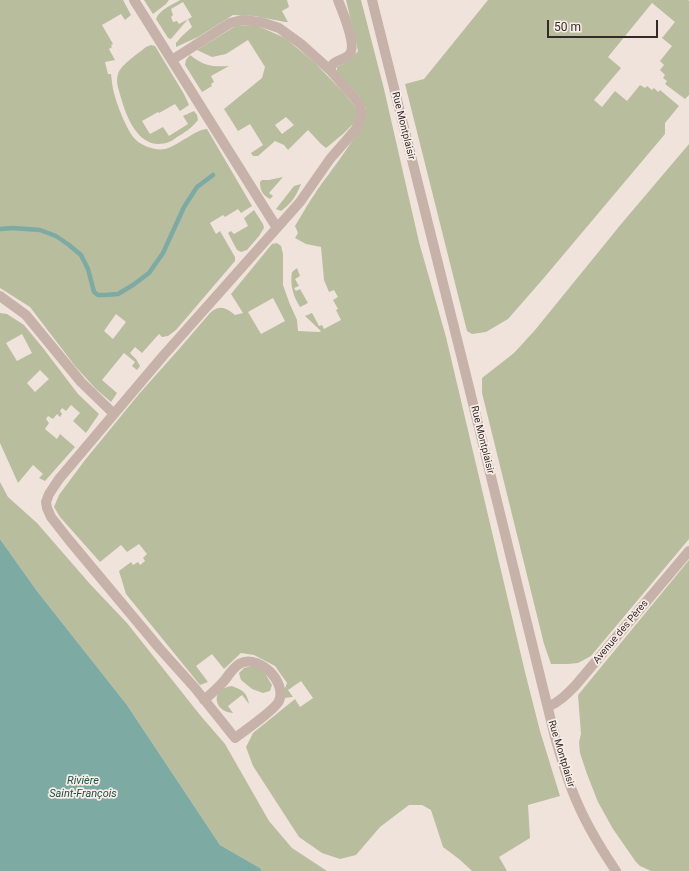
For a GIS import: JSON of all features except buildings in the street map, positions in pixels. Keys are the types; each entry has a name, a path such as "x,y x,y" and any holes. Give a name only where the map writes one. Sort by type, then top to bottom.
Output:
{"street":[{"path":"134,0 277,228"},
{"path":"330,70 333,64 349,56 352,51 352,43 348,27 338,0"},
{"name":"Rue Montplaisir","path":"372,0 464,362 555,737 572,791 595,839 616,871"},
{"path":"172,60 230,23 242,20 261,22 279,28 301,44 330,70 360,105 362,111 362,117 356,128 330,159 300,202 114,414 54,486 46,502 51,517 69,540 204,700 234,738 272,710 278,702 280,696 279,686 273,674 264,666 255,662 247,662 234,668 224,681 204,700"},
{"path":"0,296 26,314 81,382 114,414"},
{"name":"Avenue des Pères","path":"548,707 556,704 575,686 689,551"}],"green space":[{"path":"0,0 123,0 131,15 125,20 121,14 102,25 113,44 109,49 115,60 105,62 108,74 111,74 113,91 122,116 134,138 144,146 153,149 165,149 176,145 198,132 207,129 252,206 241,213 238,209 225,217 223,215 210,223 216,234 220,231 235,257 235,261 176,330 168,336 162,337 159,334 142,353 135,347 130,353 140,366 137,370 132,366 135,362 124,353 102,380 117,393 111,402 96,389 75,366 30,307 0,288","holes":["116,314 126,322 113,339 104,331"]},
{"path":"144,0 169,0 153,14"},
{"path":"180,0 287,0 289,7 282,11 288,22 255,16 233,15 198,37 176,47 176,43 192,27 188,19 171,39 168,38 156,19 163,10","holes":["183,2 192,17 179,24 177,21 173,22 171,17 173,15 171,9"]},
{"path":"346,0 361,0 384,89 419,242 446,337 525,672 540,731 560,796 528,805 530,838 499,857 507,871 472,871 443,847 431,810 422,805 409,805 380,827 356,855 340,859 322,853 299,837 253,766 246,747 253,733 295,699 300,707 313,698 301,681 288,690 293,697 284,698 287,683 275,666 254,655 241,653 224,669 212,654 196,666 208,682 200,685 126,594 119,571 131,562 133,565 138,562 140,565 145,561 143,558 147,554 139,544 127,552 121,545 100,562 60,517 54,507 59,495 85,460 139,394 210,313 214,310 223,308 229,310 235,315 243,313 231,294 272,244 277,243 281,246 283,254 283,285 297,320 298,331 321,331 305,316 312,313 319,326 322,325 324,329 341,320 336,310 338,309 333,300 338,297 334,290 329,292 324,280 321,247 306,244 295,238 298,233 295,226 313,196 345,152 365,118 366,111 363,102 337,72 337,67 350,60 358,51","holes":["273,298 285,321 261,334 248,312"]},
{"path":"488,0 688,0 689,95 685,99 665,84 667,81 663,78 665,75 660,70 664,65 660,61 672,46 662,38 675,22 652,3 608,57 621,68 594,100 602,107 615,91 627,101 640,85 645,88 647,86 652,90 654,88 658,92 660,90 679,106 665,123 665,134 508,319 486,332 472,334 467,331 405,84 424,79"},
{"path":"237,25 258,26 285,38 315,63 357,109 357,120 326,148 308,130 288,150 284,145 275,141 258,156 253,156 251,153 263,145 250,124 238,131 224,109 262,78 265,67 248,40 226,54 212,57 197,50","holes":["286,117 294,125 282,134 275,125"]},
{"path":"151,45 155,46 189,105 180,111 175,104 142,121 150,134 163,127 169,136 188,124 183,116 194,111 198,120 188,130 172,141 159,144 151,143 144,139 132,126 118,88 117,81 120,70 130,59"},
{"path":"190,55 199,62 208,65 229,66 211,76 214,82 211,84 212,86 202,92 185,65 186,60"},
{"path":"689,144 689,539 591,656 578,663 551,664 544,644 482,393 482,378 514,353 535,330 622,223"},
{"path":"283,177 269,193 273,196 270,199 261,190 260,182 262,180"},
{"path":"301,184 295,196 288,205 281,211 276,209 294,186"},
{"path":"254,210 264,228 247,250 241,252 237,250 228,233 231,231 234,234 248,226 244,218"},
{"path":"297,268 300,276 295,279 299,286 294,288 296,291 300,289 308,303 300,307 294,295 291,281 292,272"},
{"path":"0,313 7,314 24,325 78,394 99,414 86,433 73,421 80,413 71,405 66,411 62,408 60,411 62,414 60,417 57,414 53,419 48,416 46,419 49,423 45,429 57,439 60,434 75,447 45,481 39,478 43,474 33,465 18,483 0,443","holes":["22,334 32,353 17,361 6,343","40,370 49,379 35,392 27,383"]},
{"path":"0,482 8,497 37,523 90,584 127,623 225,744 269,821 292,848 327,871 262,871 260,868 220,845 127,705 37,591 0,539"},
{"path":"689,560 689,871 651,871 640,866 636,862 613,829 598,802 580,753 579,742 581,734 578,695"},
{"path":"252,666 263,670 272,685 270,691 263,693 252,689 241,680 239,673 244,668"},
{"path":"232,686 244,692 249,704 242,695 228,706 233,713 222,709 218,705 217,700 217,696 220,691"}],"water":[{"name":"Rivière Saint-François","path":"0,539 37,591 127,705 220,845 260,868 262,871 0,871"}],"waterway":[{"path":"0,229 13,228 40,230 56,236 81,255 88,269 94,292 98,295 118,294 149,273 163,253 184,207 197,187 213,175"}]}
